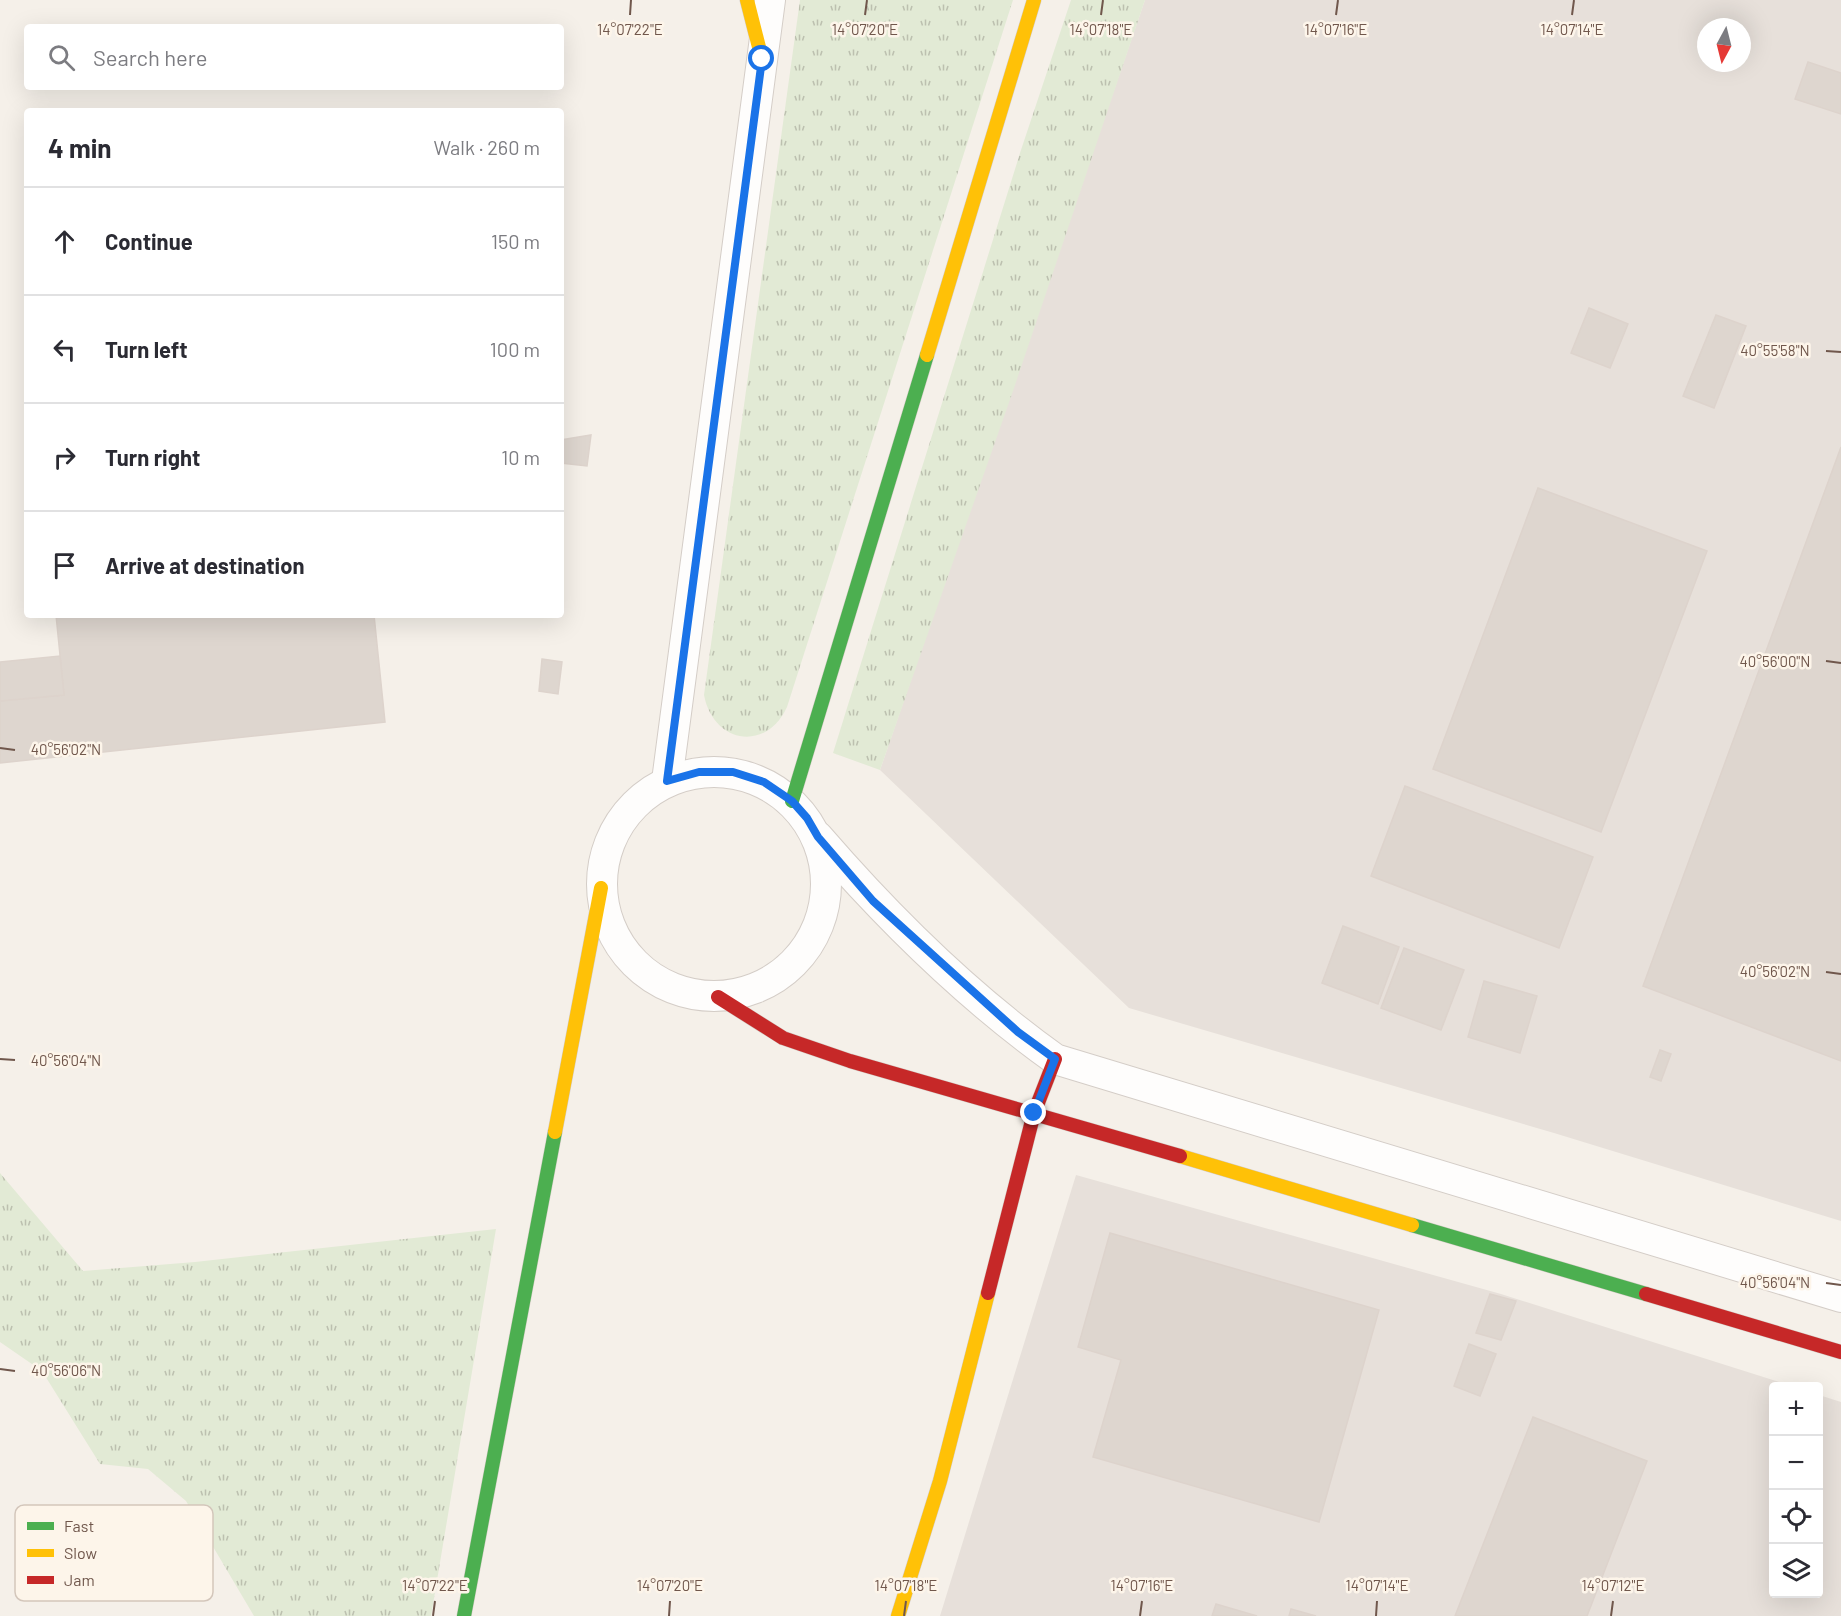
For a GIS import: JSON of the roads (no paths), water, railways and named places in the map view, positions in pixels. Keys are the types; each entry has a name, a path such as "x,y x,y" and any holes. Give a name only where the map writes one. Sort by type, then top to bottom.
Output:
{"street":[{"path":"747,0 762,59"},
{"path":"667,781 771,0"},
{"path":"792,801 1034,0"},
{"path":"464,1616 601,888 605,855 618,824 640,799 667,781 699,772 733,772 764,782 792,801 807,818 818,837 873,901 1018,1032 1055,1059 1841,1297"},
{"path":"601,888 608,922 625,953 651,977 683,992 718,997 754,989 786,971 811,943 825,909 827,872 818,837"},
{"path":"718,997 783,1038 850,1061 1034,1113 1841,1352"},
{"path":"898,1616 940,1481 1034,1113 1055,1059"}]}
